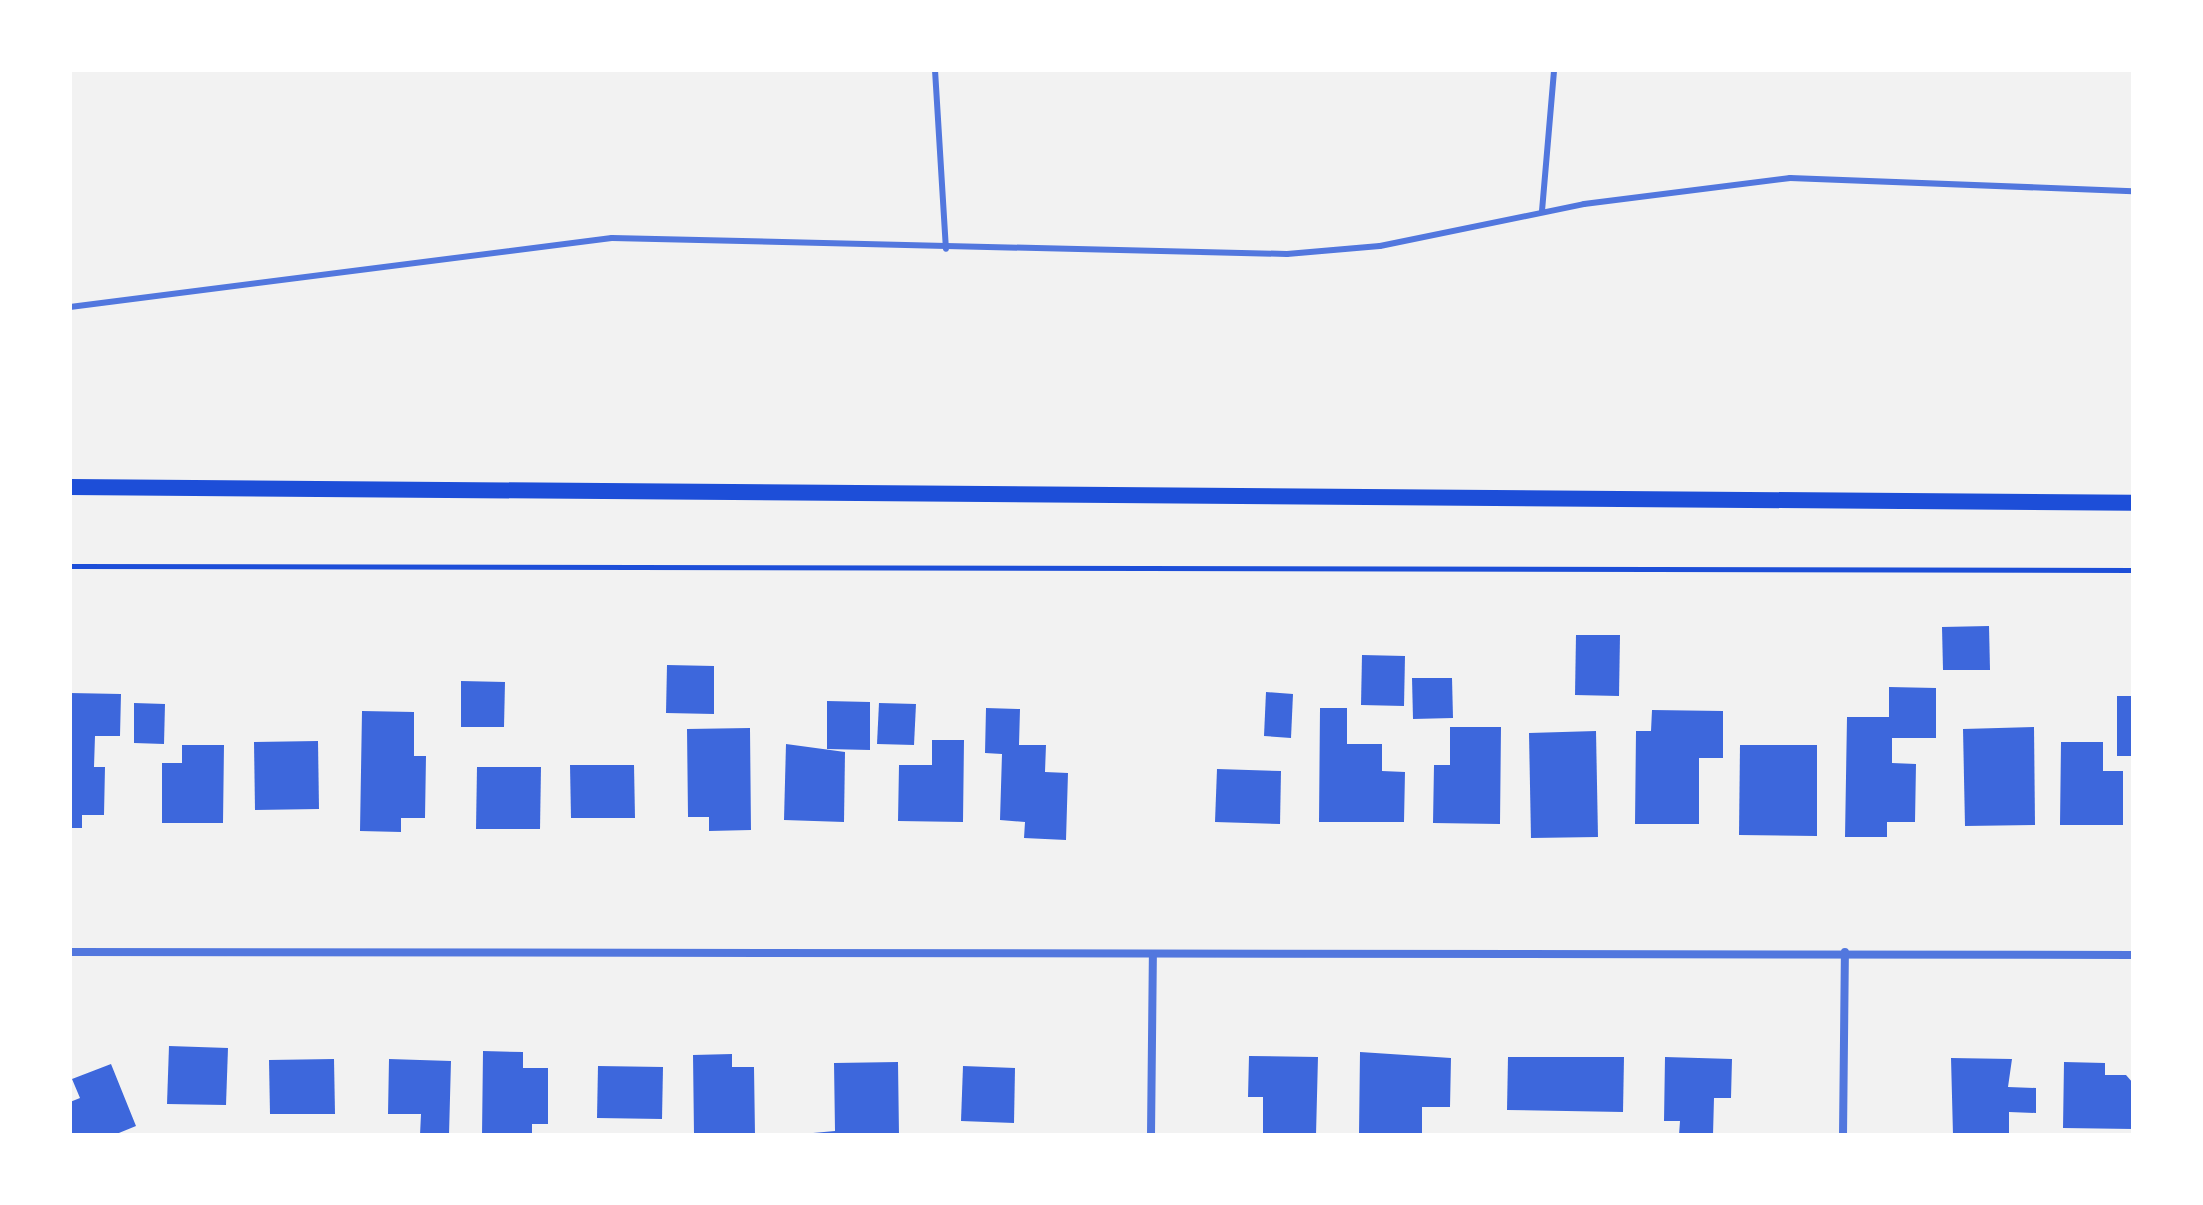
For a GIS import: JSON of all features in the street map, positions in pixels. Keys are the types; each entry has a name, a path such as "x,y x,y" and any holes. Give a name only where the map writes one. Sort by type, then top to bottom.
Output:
{"main road":[{"path":"70,487 2133,503"}],"street":[{"path":"70,952 1153,955 1845,952 2133,955"},
{"path":"1843,1135 1845,952"},
{"path":"1151,1135 1153,955"}],"lane":[{"path":"935,70 946,249"},
{"path":"1542,211 1554,70"},
{"path":"70,307 612,238 946,249 1287,254 1380,246 1542,211 1790,178 2133,191"}],"path":[{"path":"70,566 2133,570"}],"building":[{"path":"1989,626 1990,670 1943,670 1942,627"},
{"path":"1576,635 1620,635 1619,696 1575,695"},
{"path":"1362,655 1405,656 1404,706 1361,705"},
{"path":"667,665 714,666 714,714 666,713"},
{"path":"1412,678 1452,678 1453,718 1413,719"},
{"path":"461,681 505,682 504,727 461,727"},
{"path":"1889,687 1936,688 1936,738 1892,738 1892,763 1916,764 1915,822 1887,822 1887,837 1845,837 1847,717 1889,717"},
{"path":"1266,692 1293,694 1291,738 1264,736"},
{"path":"70,693 121,694 120,736 95,736 94,767 105,767 104,815 82,815 82,828 70,828"},
{"path":"2117,696 2133,696 2133,756 2117,756"},
{"path":"827,701 870,702 870,750 827,749"},
{"path":"134,703 165,704 164,744 134,743"},
{"path":"879,703 916,704 914,745 877,744"},
{"path":"986,708 1020,709 1019,745 1046,745 1045,772 1068,773 1066,840 1024,838 1025,822 1000,820 1002,754 985,753"},
{"path":"1320,708 1347,708 1347,744 1382,744 1382,771 1405,772 1404,822 1319,822"},
{"path":"1652,710 1723,711 1723,758 1699,758 1699,824 1635,824 1636,731 1651,731"},
{"path":"362,711 414,712 414,756 426,756 425,818 401,818 401,832 360,831"},
{"path":"1450,727 1501,727 1500,824 1433,823 1434,765 1450,765"},
{"path":"2034,727 2035,825 1965,826 1963,729"},
{"path":"750,728 751,830 709,831 709,817 688,817 687,729"},
{"path":"1596,731 1598,837 1531,838 1529,733"},
{"path":"932,740 964,740 963,822 898,821 899,765 932,765"},
{"path":"318,741 319,809 255,810 254,742"},
{"path":"2061,742 2103,742 2103,771 2123,771 2123,825 2060,825"},
{"path":"786,744 845,752 844,822 784,820"},
{"path":"182,745 224,745 223,823 162,823 162,763 182,763"},
{"path":"1740,745 1817,745 1817,836 1739,835"},
{"path":"570,765 634,765 635,818 571,818"},
{"path":"477,767 541,767 540,829 476,829"},
{"path":"1217,769 1281,771 1280,824 1215,822"},
{"path":"169,1046 228,1048 226,1105 167,1104"},
{"path":"483,1051 523,1052 523,1068 548,1068 548,1124 532,1124 532,1135 482,1135"},
{"path":"1360,1052 1451,1058 1450,1107 1422,1107 1422,1135 1359,1134"},
{"path":"732,1054 732,1067 754,1067 755,1135 694,1135 693,1055"},
{"path":"1249,1056 1318,1057 1316,1135 1263,1135 1263,1097 1248,1097"},
{"path":"1508,1057 1624,1057 1623,1112 1507,1110"},
{"path":"1665,1057 1732,1059 1731,1098 1714,1098 1713,1135 1679,1135 1680,1121 1664,1121"},
{"path":"1951,1058 2012,1059 2008,1087 2036,1088 2036,1113 2009,1112 2009,1135 1953,1135"},
{"path":"334,1059 335,1114 270,1114 269,1060"},
{"path":"389,1059 451,1061 449,1135 420,1135 421,1114 388,1114"},
{"path":"898,1062 899,1135 791,1135 835,1131 834,1063"},
{"path":"2064,1062 2105,1063 2105,1075 2126,1075 2133,1083 2133,1129 2063,1128"},
{"path":"111,1064 136,1126 114,1135 70,1135 70,1102 80,1098 72,1079"},
{"path":"598,1066 663,1067 662,1119 597,1118"},
{"path":"963,1066 1015,1068 1014,1123 961,1121"}]}
